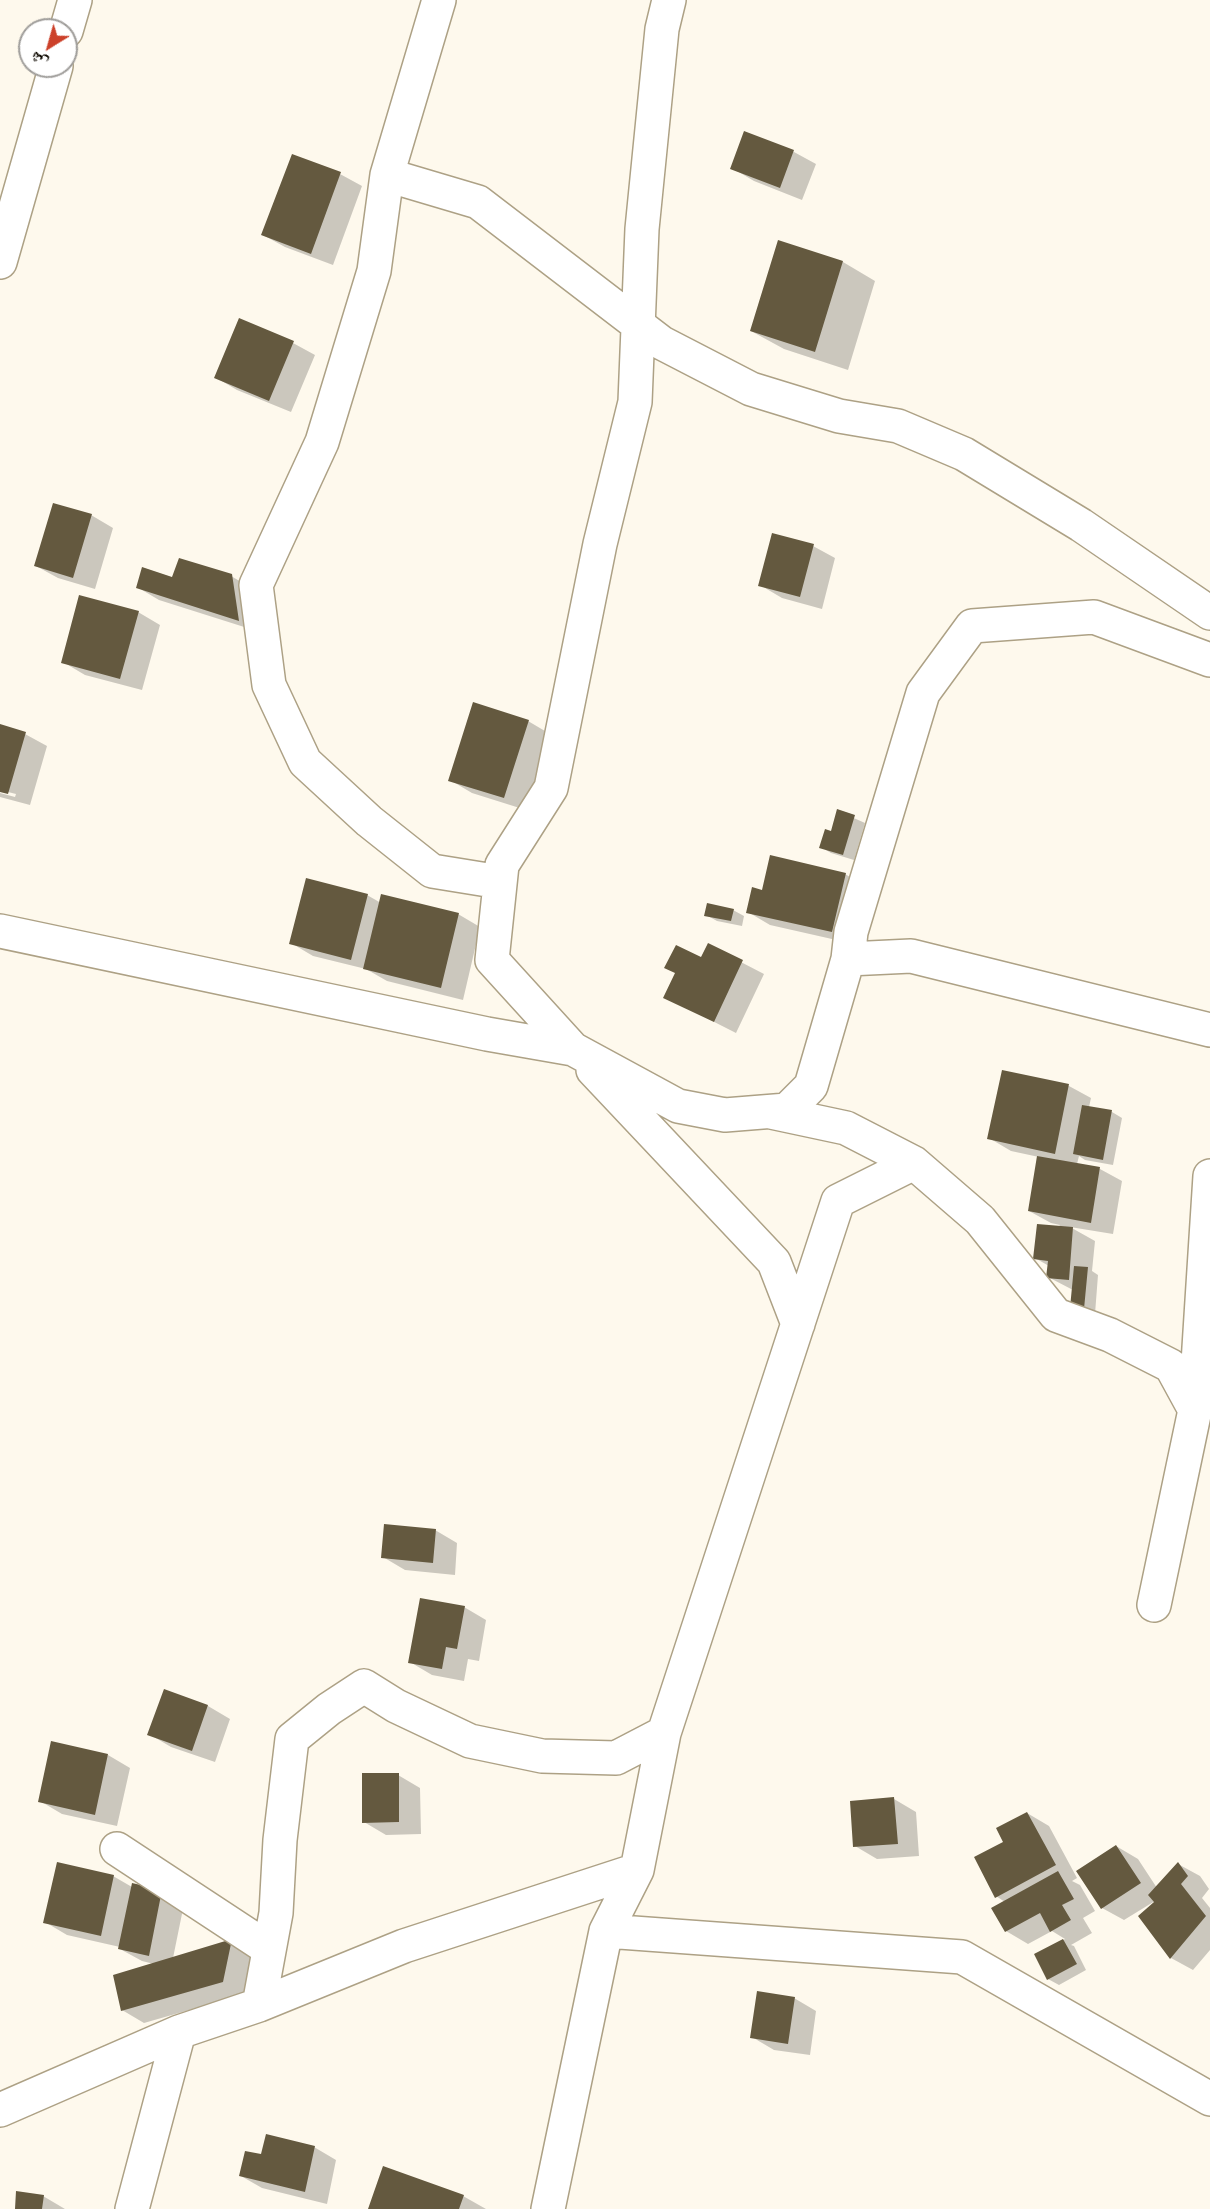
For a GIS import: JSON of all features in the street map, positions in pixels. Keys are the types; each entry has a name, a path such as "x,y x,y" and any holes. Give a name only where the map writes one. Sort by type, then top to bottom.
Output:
{"street":[{"path":"70,18 75,0"},
{"path":"439,0 387,176 374,271 322,442 256,585 269,685 304,762 369,821 432,872 500,882"},
{"path":"669,0 662,29 643,217 635,402 600,544 551,788 502,865 492,960 774,1262 798,1324"},
{"path":"0,262 53,78"},
{"path":"387,176 478,202 662,344 751,389 839,416 898,426 964,454 1081,525 1210,613"},
{"path":"0,932 487,1034 573,1049 678,1106 725,1115 788,1110 811,1086 848,958 851,932 923,693 972,626 1094,617 1210,660"},
{"path":"848,958 911,956 1210,1030"},
{"path":"771,1112 846,1128 914,1163 980,1220 1056,1316 1110,1335 1171,1366 1195,1410"},
{"path":"548,2209 606,1931 637,1869 664,1733 838,1201 914,1163"},
{"path":"1154,1605 1195,1410 1210,1176"},
{"path":"259,2005 276,1913 280,1840 292,1739 329,1709 364,1686 396,1706 470,1741 542,1756 616,1758 664,1733"},
{"path":"117,1848 269,1949"},
{"path":"0,2110 179,2032 259,2005 404,1946 637,1869"},
{"path":"606,1931 962,1957 1210,2099"},
{"path":"132,2209 179,2032"}],"building":[{"path":"744,131 794,150 780,188 730,169"},
{"path":"292,154 341,172 311,254 261,235"},
{"path":"778,240 843,261 815,352 750,331"},
{"path":"239,318 294,341 269,401 214,378"},
{"path":"53,503 92,514 73,578 34,566"},
{"path":"772,533 814,544 800,597 758,586"},
{"path":"179,558 232,574 239,621 136,588 142,567 172,577"},
{"path":"79,595 139,611 120,679 61,663"},
{"path":"473,702 529,720 504,798 448,781"},
{"path":"0,724 26,732 8,794 0,792"},
{"path":"837,809 855,815 843,855 819,848 825,829 831,831"},
{"path":"770,855 846,873 832,932 746,913 752,887 762,890"},
{"path":"306,878 368,894 351,960 289,944"},
{"path":"381,894 459,913 441,988 363,969"},
{"path":"707,903 734,909 731,921 704,916"},
{"path":"708,943 743,960 714,1022 663,998 675,973 664,968 676,945 701,957"},
{"path":"1002,1070 1069,1084 1055,1154 987,1139"},
{"path":"1082,1105 1112,1110 1103,1160 1073,1154"},
{"path":"1037,1156 1100,1167 1091,1223 1028,1211"},
{"path":"1037,1224 1073,1227 1069,1280 1046,1278 1048,1261 1033,1259"},
{"path":"1074,1266 1088,1267 1084,1309 1070,1308"},
{"path":"384,1524 436,1529 433,1563 381,1558"},
{"path":"420,1598 465,1606 457,1649 446,1647 442,1669 408,1663"},
{"path":"164,1689 208,1705 192,1751 147,1735"},
{"path":"51,1741 108,1754 95,1815 38,1802"},
{"path":"362,1773 399,1773 399,1822 362,1823"},
{"path":"894,1797 898,1844 853,1847 850,1801"},
{"path":"1027,1812 1056,1865 995,1898 974,1857 1003,1842 996,1828"},
{"path":"1116,1845 1141,1883 1101,1909 1076,1871"},
{"path":"57,1862 114,1875 101,1936 43,1923"},
{"path":"1178,1862 1188,1876 1181,1884 1206,1916 1170,1959 1138,1916 1154,1902 1148,1895"},
{"path":"1058,1871 1074,1899 1062,1905 1071,1920 1050,1932 1040,1913 1005,1932 991,1908"},
{"path":"132,1883 162,1890 149,1956 118,1949"},
{"path":"232,1939 223,1982 121,2011 113,1975"},
{"path":"1063,1939 1077,1964 1047,1980 1034,1954"},
{"path":"757,1991 795,1997 788,2044 750,2038"},
{"path":"266,2134 315,2146 305,2192 239,2176 245,2151 261,2154"},
{"path":"383,2166 464,2195 459,2209 368,2209"},
{"path":"16,2191 44,2195 42,2209 15,2209"}]}
